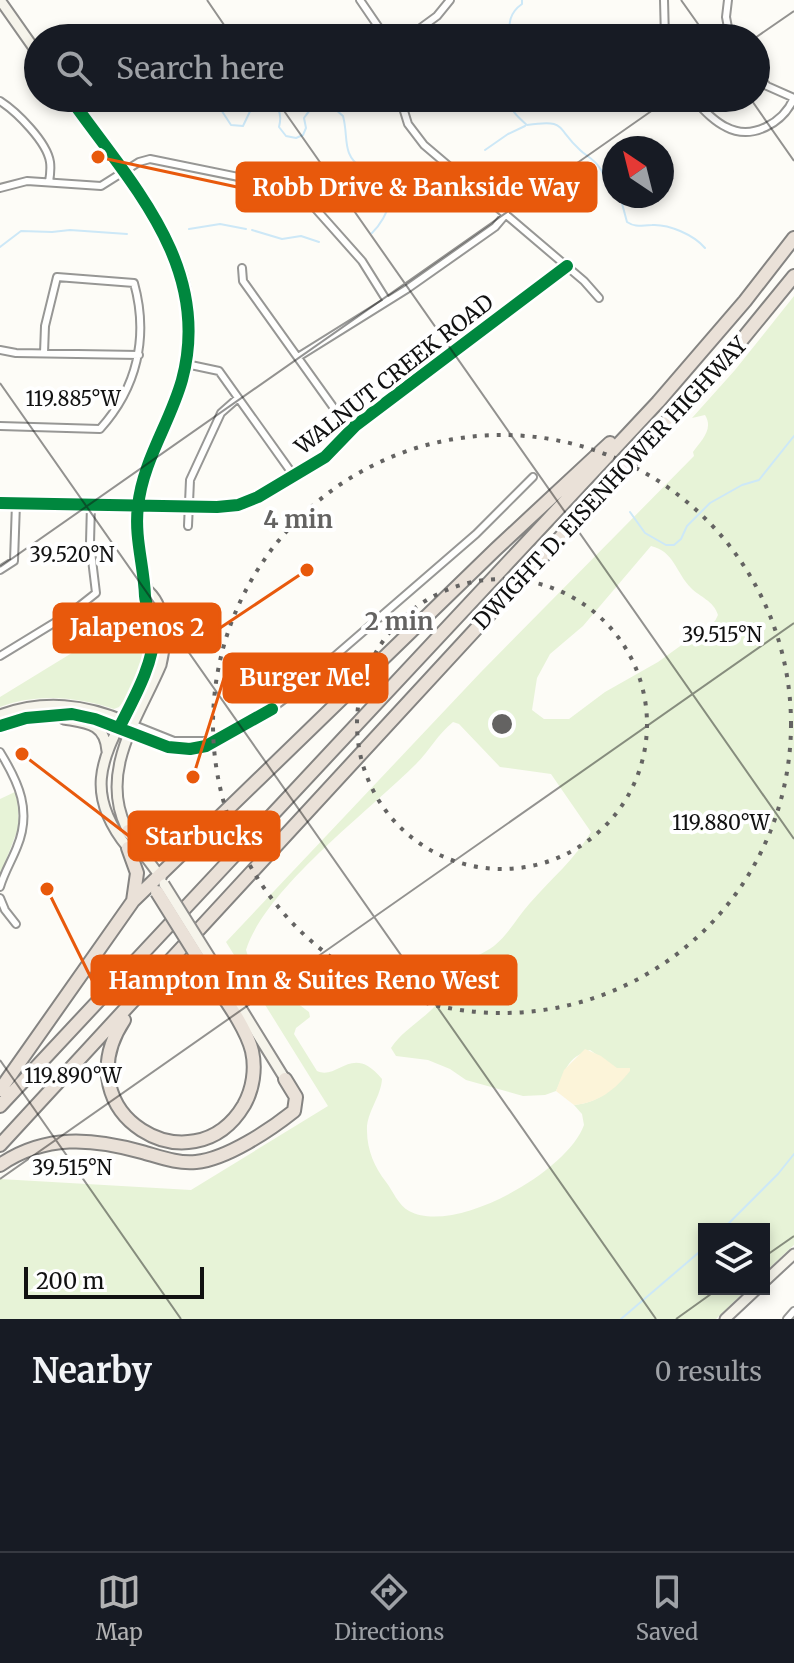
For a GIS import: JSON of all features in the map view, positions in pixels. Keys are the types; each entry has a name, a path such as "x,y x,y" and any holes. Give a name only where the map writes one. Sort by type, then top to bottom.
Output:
{"highway":[{"name":"DWIGHT D. EISENHOWER HIGHWAY","path":"0,1106 658,402 745,301 794,238"},
{"name":"DWIGHT D. EISENHOWER HIGHWAY","path":"0,1145 736,347 794,276"},
{"path":"0,1090 133,901 158,884 205,832 496,549 618,435 658,402"},
{"path":"128,831 148,849 165,852 178,849 205,832"},
{"path":"128,848 158,884 210,968 250,1046 254,1062 251,1089 235,1117 219,1131 199,1140 167,1141 137,1127 121,1112 109,1083 109,1053 124,1021 208,928 216,911"},
{"path":"128,848 137,873 133,901"},
{"path":"0,1165 33,1148 76,1140 112,1144 175,1161 214,1158 294,1111 297,1101 285,1079"}],"main road":[{"path":"0,0 24,34"},
{"path":"80,112 160,226 181,272 189,320 186,364 176,397 145,471 138,505 137,541 154,632 151,654 107,753 101,790 103,808 111,827 128,848"},
{"path":"146,589 155,597 160,612 165,647 161,665 119,759 115,779 118,806 128,831 158,884"},
{"path":"0,715 35,706 59,705 95,710 132,729"},
{"path":"0,726 45,715 78,715 121,724"},
{"path":"45,715 98,727 105,738 107,753"},
{"path":"210,968 285,1079"},
{"path":"770,1276 794,1254"},
{"path":"725,1319 751,1295"}],"street":[{"path":"360,0 376,24"},
{"path":"426,24 450,0"},
{"path":"664,0 665,24"},
{"path":"727,24 728,0"},
{"path":"707,112 718,123 740,131 770,126 786,114 794,98 770,87"},
{"path":"0,101 27,125 47,154 49,182"},
{"path":"404,112 422,143 567,266 599,298"},
{"path":"0,188 27,181 95,187 108,184 139,162 157,160 273,184 295,193 314,207 362,261 387,301"},
{"path":"298,357 495,227 506,214"},
{"name":"WALNUT CREEK ROAD","path":"0,503 227,507 248,502 331,452 352,429 567,266"},
{"path":"242,268 243,281 352,429"},
{"path":"0,426 100,429 125,395 139,355 141,311 134,283 57,277 45,326 44,353"},
{"path":"0,350 139,355"},
{"path":"186,364 219,371 294,476"},
{"path":"188,526 190,480 221,413 238,398"},
{"path":"132,729 179,749 200,748 256,719 291,694 476,534 533,477"},
{"path":"0,570 14,561 16,503"},
{"path":"0,656 72,612 96,593 90,543 91,504"},
{"path":"0,752 18,784 24,812 19,842 0,887"},
{"path":"0,898 16,924"},
{"path":"787,1319 794,1311"}],"green space":[{"path":"794,296 794,1245 770,1267 770,1223 698,1223 698,1295 741,1295 716,1319 0,1319 0,1179 191,1190 328,1106 226,942 481,672 694,456 693,452 708,425 705,415 692,418","holes":["651,546 670,558 691,588 713,606 718,615 715,621 569,719 544,719 532,710 537,678 550,654 583,626","453,722 459,724 500,767 551,774 591,832 504,936 462,965 439,1001 391,1048 396,1056 428,1060 466,1080 523,1096 556,1091 571,1061 590,1050 617,1069 630,1068 606,1093 592,1101 574,1105 582,1114 584,1125 574,1143 534,1179 480,1207 454,1215 429,1216 409,1211 402,1205 378,1171 370,1152 367,1124 382,1079 371,1068 354,1063 325,1073 317,1071 294,1034 296,1028 310,1017 309,1012 277,988 259,979 246,950 257,926 296,877 416,764"]},
{"path":"142,610 146,635 142,661 133,686 119,707 114,709 86,702 43,698 0,707 0,697"},
{"path":"17,791 19,826 0,876 0,799"}],"sand":[{"path":"585,1049 617,1068 630,1068 630,1071 605,1094 591,1102 574,1105 556,1091 564,1070"}],"waterway":[{"path":"510,24 522,0"},
{"path":"223,112 231,125 243,126 250,112"},
{"path":"279,112 279,127 286,136 296,138 303,135 306,128 304,118 309,112"},
{"path":"338,112 343,116 348,151 355,163 362,168 391,166 393,184 390,202 383,219 372,233"},
{"path":"514,112 527,125 555,124 602,172"},
{"path":"485,150 525,126"},
{"path":"623,208 627,222 636,226 673,228 705,248"},
{"path":"189,229 220,224 246,229"},
{"path":"252,230 282,239 301,236 319,242"},
{"path":"0,247 21,231 127,234"},
{"path":"630,512 645,533 666,545 674,545 687,526 710,503 742,485 759,480 794,436"},
{"path":"729,1223 794,1154"},
{"path":"621,1319 698,1253"}],"cycle path":[{"path":"80,112 160,228 176,263 186,300 189,339 182,380 141,489 138,540 154,632 153,644 142,682 119,728"},
{"path":"0,503 217,507 238,505 258,497 325,457 355,426 567,266"},
{"path":"0,726 26,718 72,714 95,719 168,747 190,749 206,746 272,709"}],"place":[{"name":"Robb Drive & Bankside Way","path":"98,157"},
{"name":"Jalapenos 2","path":"307,570"},
{"name":"Starbucks","path":"22,754"},
{"name":"Burger Me!","path":"193,777"},
{"name":"Hampton Inn & Suites Reno West","path":"47,889"}]}
